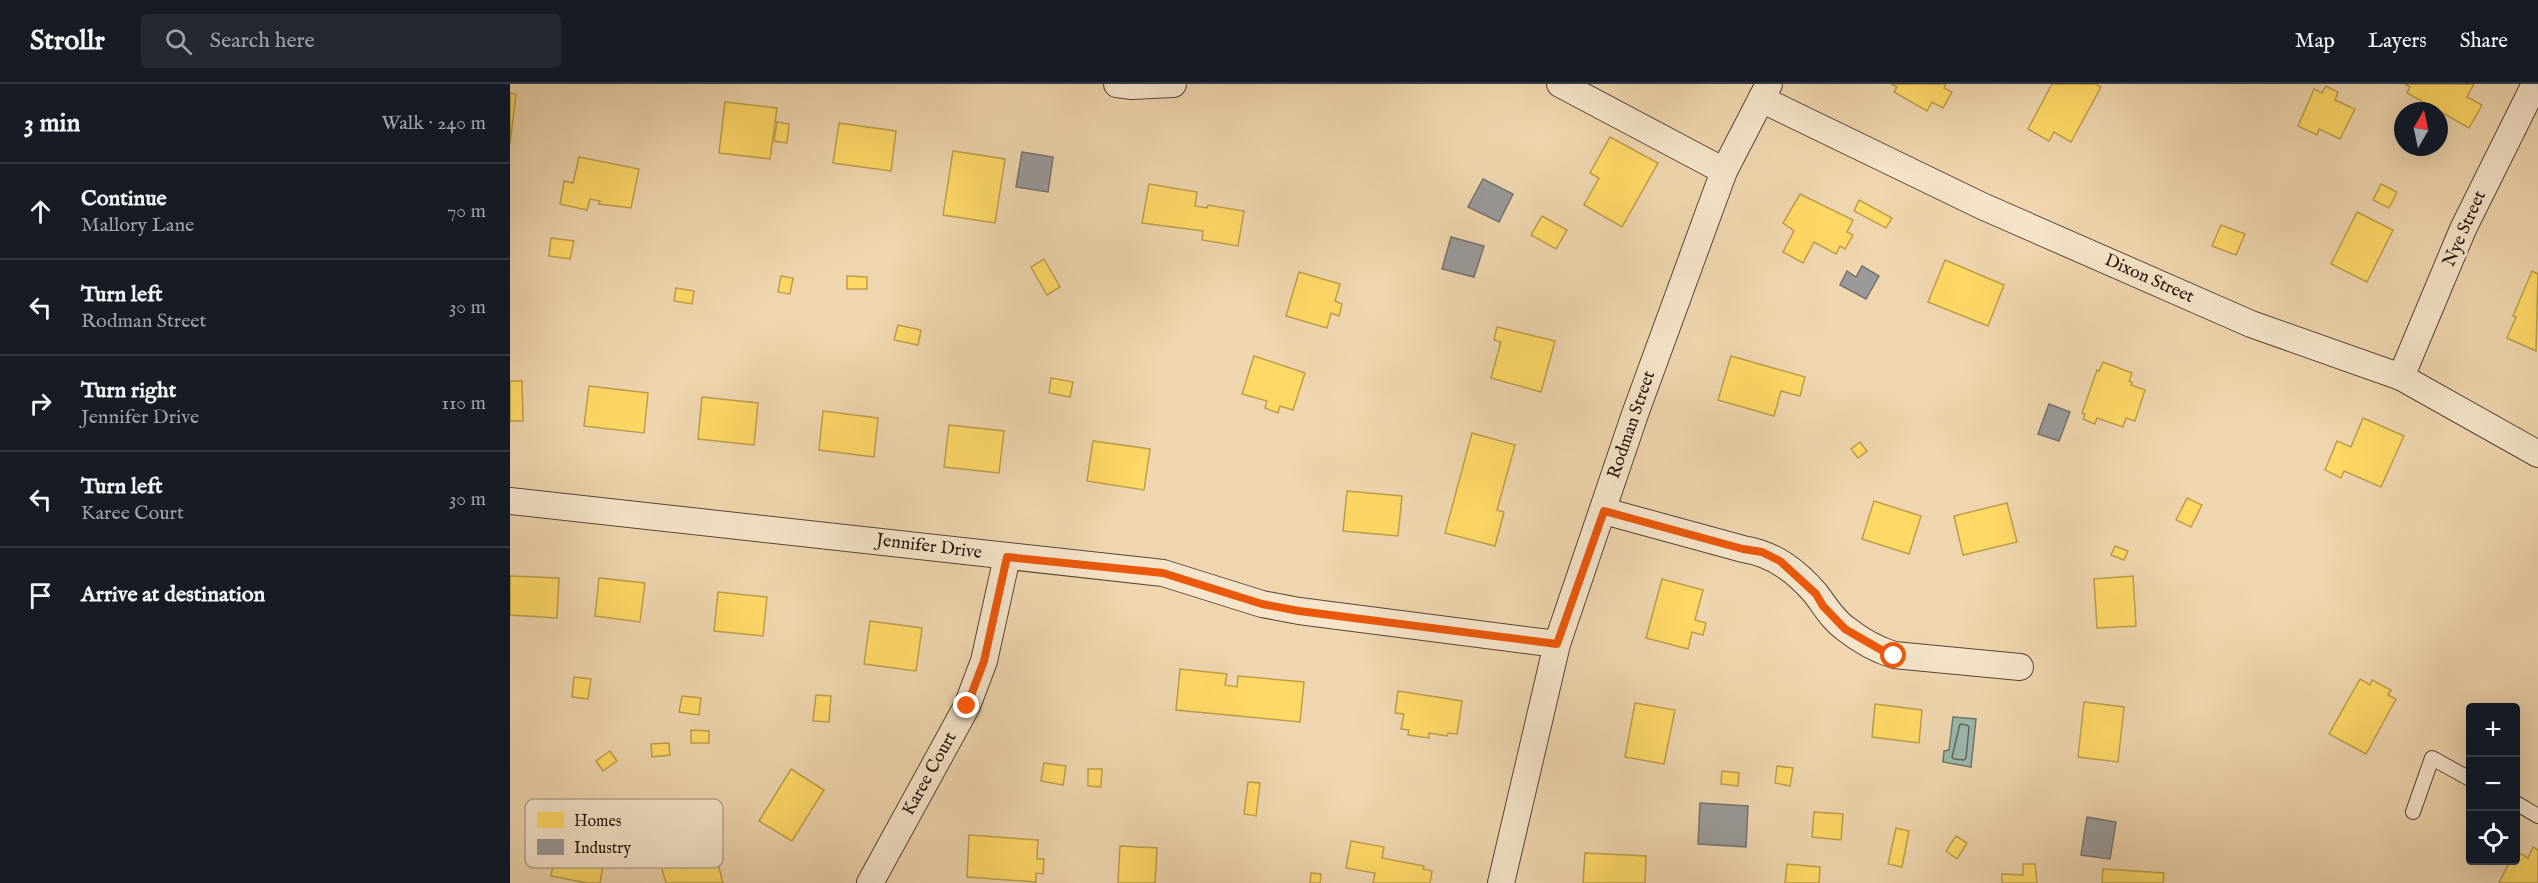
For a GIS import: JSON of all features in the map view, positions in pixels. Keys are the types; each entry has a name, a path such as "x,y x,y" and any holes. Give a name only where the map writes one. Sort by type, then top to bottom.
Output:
{"street":[{"path":"1117,84 1132,86 1173,84"},
{"path":"1560,84 1724,171"},
{"name":"Nye Street","path":"2401,377 2463,229 2535,84"},
{"name":"Rodman Street","path":"1501,883 1557,644 1635,414 1724,171 1765,92"},
{"name":"Dixon Street","path":"1765,92 1982,206 2251,324 2401,377 2538,454"},
{"name":"Jennifer Drive","path":"510,501 1163,573 1262,604 1299,611 1557,644"},
{"path":"1604,511 1743,549 1762,552 1791,570 1845,629 1894,656 2020,667"},
{"name":"Karee Court","path":"870,883 967,706 984,661 1007,557"}],"lane":[{"path":"2413,812 2432,758 2466,777"},
{"path":"2520,805 2538,816"}],"water":[{"path":"1953,717 1976,719 1971,767 1943,762 1944,751 1949,750"}],"building: Homes":[{"path":"1891,84 1946,84 1944,88 1952,92 1943,108 1932,102 1927,111 1894,92 1897,87"},
{"path":"2052,84 2096,84 2101,87 2071,142 2054,132 2049,141 2028,129"},
{"path":"2405,84 2474,84 2467,97 2482,105 2469,128 2448,116 2448,102 2423,102 2407,93 2410,87"},
{"path":"2326,86 2338,92 2335,100 2355,109 2340,139 2319,129 2317,135 2298,126 2314,89 2322,93"},
{"path":"510,93 516,94 510,144"},
{"path":"725,102 777,108 770,159 719,153"},
{"path":"777,122 789,124 787,143 774,141"},
{"path":"839,123 896,131 891,171 833,163"},
{"path":"1610,137 1658,163 1622,227 1584,205 1599,178 1590,173"},
{"path":"953,151 1005,159 995,223 943,215"},
{"path":"579,157 639,169 631,208 599,204 600,201 590,199 587,210 560,204 564,181 573,183"},
{"path":"1149,184 1197,192 1195,206 1207,208 1208,205 1244,211 1238,246 1202,240 1203,231 1142,223"},
{"path":"2381,184 2397,192 2389,208 2373,200"},
{"path":"1800,194 1853,220 1847,232 1853,235 1845,249 1840,246 1836,254 1814,242 1803,263 1783,252 1794,231 1783,223"},
{"path":"1859,200 1892,218 1886,228 1854,211"},
{"path":"2357,212 2393,230 2367,282 2331,264"},
{"path":"1542,216 1567,230 1556,249 1531,235"},
{"path":"2221,225 2245,234 2236,255 2212,246"},
{"path":"551,238 574,241 570,259 549,256"},
{"path":"1044,259 1060,287 1047,295 1031,267"},
{"path":"1945,260 2004,285 1988,326 1928,302"},
{"path":"2532,271 2538,274 2536,351 2507,338 2516,317 2513,316"},
{"path":"1299,272 1340,284 1335,301 1342,304 1339,316 1331,313 1327,328 1286,316"},
{"path":"781,276 793,278 790,294 778,292"},
{"path":"847,276 867,277 867,289 847,289"},
{"path":"676,288 694,291 692,304 674,301"},
{"path":"898,325 921,330 918,345 894,340"},
{"path":"1497,327 1555,341 1541,392 1491,378 1501,342 1494,340"},
{"path":"1254,356 1305,373 1293,410 1280,406 1278,413 1265,408 1267,401 1242,394"},
{"path":"1731,356 1805,377 1800,396 1781,391 1774,416 1718,400"},
{"path":"2103,362 2132,373 2129,381 2132,382 2131,385 2145,390 2135,421 2126,418 2123,427 2097,418 2095,424 2083,419 2085,414 2082,413 2097,370 2099,371"},
{"path":"1051,378 1073,382 1070,397 1049,393"},
{"path":"510,381 522,381 523,421 510,421"},
{"path":"589,386 648,393 644,433 584,426"},
{"path":"702,397 758,403 754,445 698,439"},
{"path":"823,411 878,418 874,457 819,450"},
{"path":"2363,418 2404,436 2381,487 2344,471 2341,478 2325,470 2337,441 2351,447"},
{"path":"949,425 1004,431 999,473 944,467"},
{"path":"1472,433 1515,445 1497,510 1504,512 1495,546 1445,533"},
{"path":"1093,441 1150,449 1144,490 1087,481"},
{"path":"1860,442 1867,451 1858,458 1851,449"},
{"path":"1347,491 1402,496 1398,536 1343,531"},
{"path":"2187,498 2202,505 2191,527 2176,520"},
{"path":"1874,501 1921,516 1909,554 1862,539"},
{"path":"2007,503 2017,542 1963,555 1954,516"},
{"path":"2115,546 2128,551 2124,560 2111,555"},
{"path":"510,576 559,578 557,618 510,615"},
{"path":"2133,576 2136,626 2097,628 2094,579"},
{"path":"599,578 645,583 640,622 595,616"},
{"path":"1662,579 1703,590 1695,620 1706,623 1703,635 1692,632 1688,649 1646,638"},
{"path":"718,592 767,597 763,636 714,631"},
{"path":"870,621 922,628 916,671 864,664"},
{"path":"1180,669 1227,674 1225,685 1237,687 1238,676 1304,682 1300,722 1176,710"},
{"path":"574,677 591,679 588,699 572,697"},
{"path":"2360,679 2370,685 2372,680 2391,690 2388,695 2396,699 2366,754 2329,734"},
{"path":"1398,691 1462,701 1457,734 1448,733 1447,736 1429,733 1429,738 1408,735 1409,730 1401,729 1404,714 1395,713"},
{"path":"816,695 831,696 829,722 813,721"},
{"path":"682,696 701,698 699,715 679,712"},
{"path":"2084,702 2124,707 2118,762 2078,757"},
{"path":"1635,703 1675,710 1664,764 1625,757"},
{"path":"1875,704 1922,710 1919,743 1872,737"},
{"path":"691,730 709,731 709,743 691,743"},
{"path":"669,743 670,755 652,757 651,744"},
{"path":"610,751 617,761 603,771 596,761"},
{"path":"1044,763 1066,766 1063,785 1041,781"},
{"path":"1777,766 1793,768 1790,786 1775,783"},
{"path":"791,769 824,790 792,841 759,821"},
{"path":"1088,769 1102,769 1101,787 1088,786"},
{"path":"1722,771 1739,773 1738,786 1721,784"},
{"path":"1248,782 1260,783 1256,816 1244,814"},
{"path":"1814,812 1843,814 1841,840 1812,837"},
{"path":"1896,828 1909,831 1902,867 1888,864"},
{"path":"969,835 1038,840 1037,859 1044,859 1043,874 1036,873 1036,882 967,877"},
{"path":"1956,836 1967,843 1957,859 1946,851"},
{"path":"1351,841 1384,847 1382,858 1424,866 1423,869 1432,871 1430,883 1373,883 1375,873 1346,868"},
{"path":"1120,846 1157,848 1155,883 1118,883"},
{"path":"2533,847 2538,850 2538,883 2499,883 2508,865 2520,865 2520,854 2528,858"},
{"path":"1585,853 1646,856 1645,883 1583,883"},
{"path":"1787,864 1820,867 1819,883 1785,883"},
{"path":"2023,864 2035,864 2037,883 2002,883 2002,874 2023,875"},
{"path":"553,868 603,868 600,883 587,883 551,876"},
{"path":"662,868 719,868 723,883 666,883"},
{"path":"2103,869 2164,873 2163,883 2102,883"},
{"path":"1311,873 1321,874 1320,883 1310,883"}],"building: Industry":[{"path":"1022,152 1053,157 1048,192 1016,187"},
{"path":"1483,179 1513,194 1499,222 1468,207"},
{"path":"1451,237 1484,246 1474,277 1442,269"},
{"path":"1862,266 1879,276 1866,299 1840,285 1847,271 1856,277"},
{"path":"2049,404 2070,412 2059,441 2038,434"},
{"path":"1700,803 1748,806 1746,847 1698,844"},
{"path":"2087,817 2116,822 2110,859 2081,855"}],"route":[{"path":"967,706 984,661 1007,557 1163,573 1262,604 1299,611 1557,644 1604,511 1743,549 1762,552 1780,561 1816,594 1823,606 1845,629 1894,656"}]}
